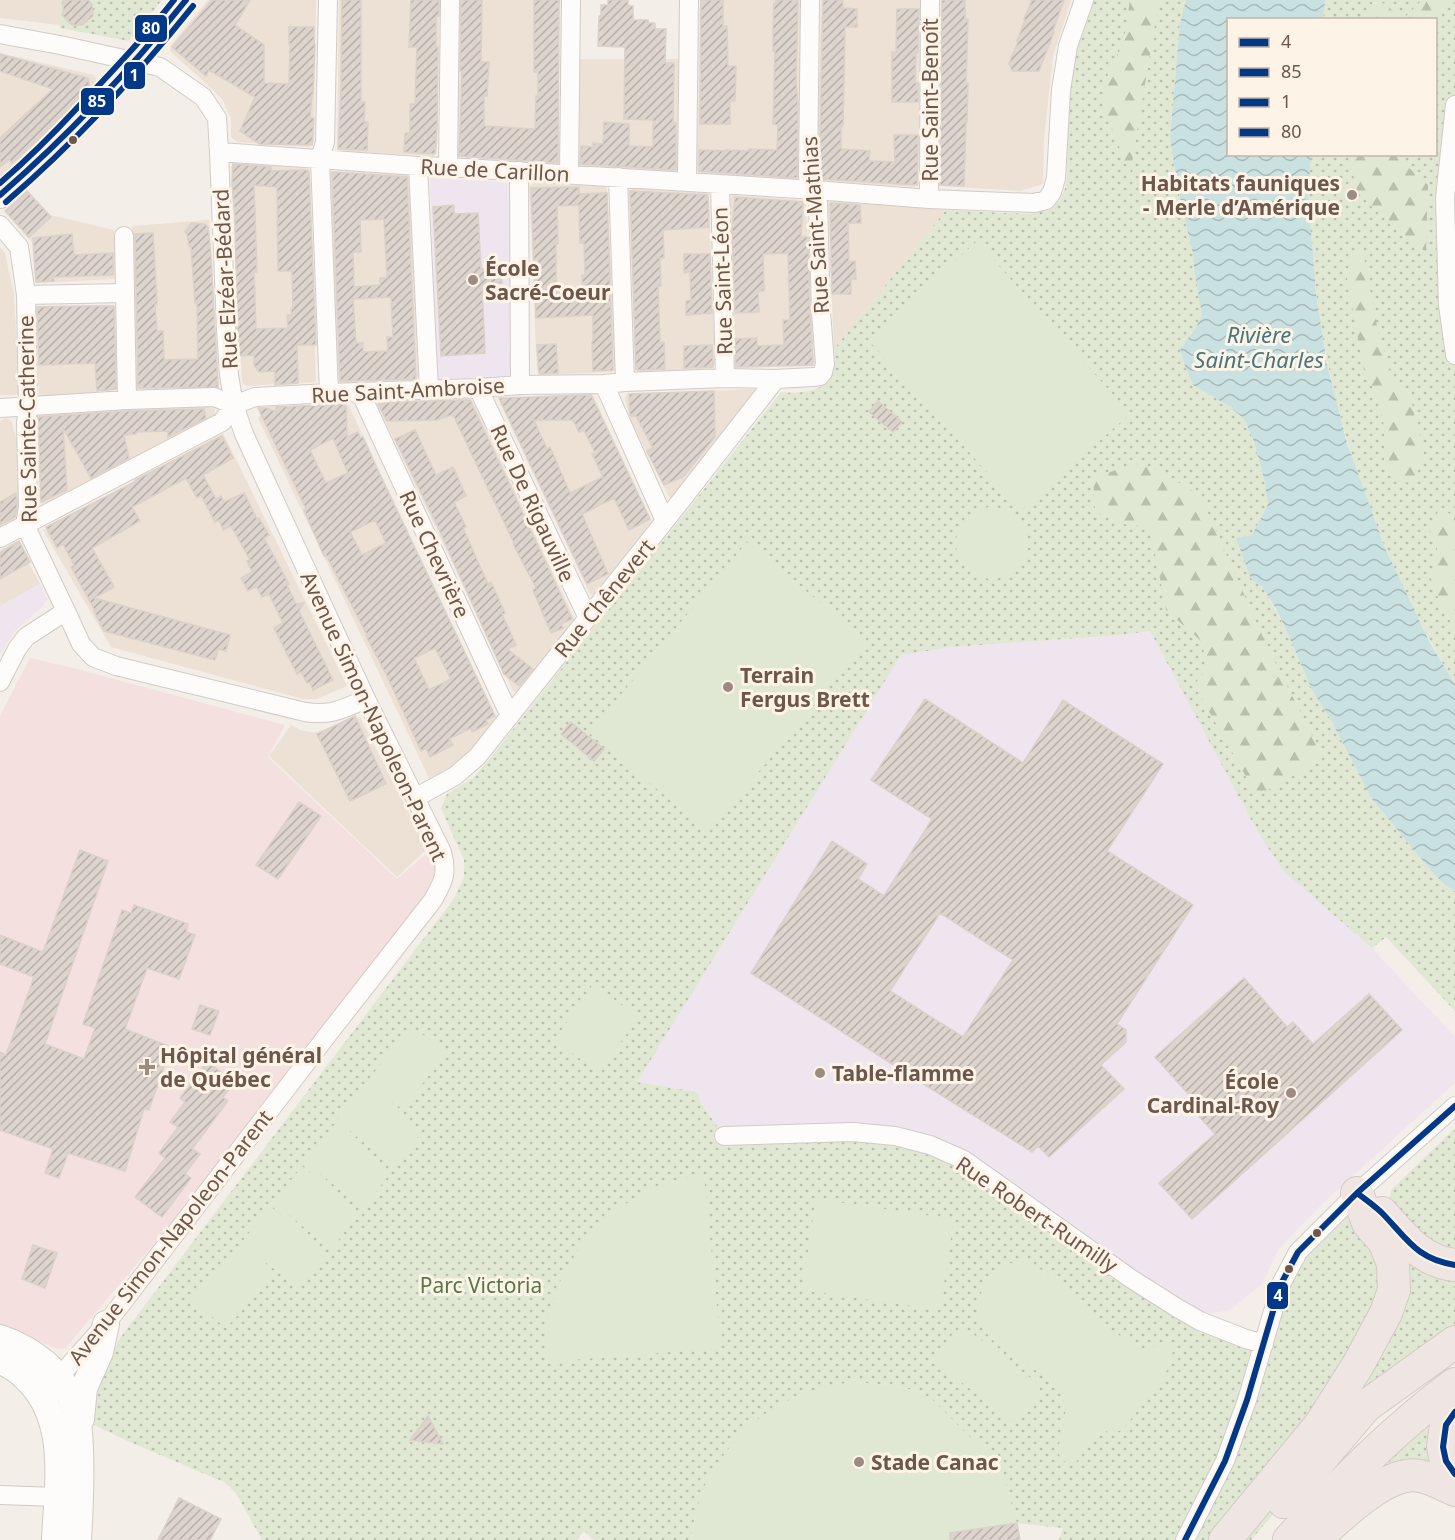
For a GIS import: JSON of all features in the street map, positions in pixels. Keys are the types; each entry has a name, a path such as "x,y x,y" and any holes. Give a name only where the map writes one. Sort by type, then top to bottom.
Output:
{"highway":[{"path":"1357,1193 1382,1213 1409,1244 1428,1258 1455,1265"},
{"path":"1225,1540 1320,1425 1358,1365 1386,1313 1394,1290 1393,1264 1384,1241 1368,1223 1357,1193"},
{"path":"1251,1540 1366,1406 1455,1342"},
{"path":"1289,1540 1357,1469 1455,1384"},
{"path":"1455,1412 1446,1425 1443,1447 1446,1461 1455,1474"},
{"path":"1314,1540 1376,1488 1397,1478 1419,1475 1455,1490"}],"street":[{"path":"328,0 326,142 320,159 329,393"},
{"path":"448,167 450,0"},
{"path":"569,174 572,0"},
{"path":"687,182 690,0"},
{"name":"Rue Saint-Mathias","path":"810,0 808,177 815,190 818,203 825,364 820,376"},
{"name":"Rue Saint-Benoît","path":"929,199 930,0"},
{"name":"Rue de Carillon","path":"219,152 929,199 1034,203 1046,200 1052,192 1056,178 1061,90 1068,46 1084,0"},
{"path":"0,34 160,67 203,97 217,118 219,152"},
{"path":"0,195 60,140 135,62"},
{"path":"1455,105 1445,198 1448,305 1455,355"},
{"name":"Rue Elzéar-Bédard","path":"219,152 226,329 229,375 234,405"},
{"path":"418,166 429,390"},
{"path":"519,171 520,384"},
{"path":"618,177 625,382"},
{"name":"Rue Saint-Léon","path":"720,184 725,378"},
{"name":"Rue Sainte-Catherine","path":"0,225 19,247 26,296 28,507 25,525 81,644 93,657 116,666 305,712 320,714 335,712 366,699"},
{"path":"124,236 127,400"},
{"path":"26,296 124,293"},
{"name":"Rue Saint-Ambroise","path":"0,408 127,400 214,398 234,405 255,397 329,393 478,388 520,384 604,384 820,376"},
{"name":"Rue Chênevert","path":"415,798 455,776 477,758 776,379"},
{"path":"604,384 665,521"},
{"name":"Rue De Rigauville","path":"478,388 588,618"},
{"name":"Rue Chevrière","path":"360,392 510,716"},
{"path":"0,538 222,422 234,405"},
{"name":"Avenue Simon-Napoleon-Parent","path":"41,1395 106,1324 321,1042 433,900 445,877 442,852 366,699 244,434 234,405"},
{"path":"0,682 26,638 66,611"},
{"path":"1185,1540 1225,1461 1247,1400 1281,1284 1298,1252 1357,1193 1455,1106"},
{"name":"Rue Robert-Rumilly","path":"724,1136 852,1132 895,1136 930,1144 964,1160 1136,1282 1179,1309 1200,1321 1264,1344"},
{"path":"79,1435 84,1388 100,1352 106,1324"},
{"path":"0,1338 27,1349 59,1377"},
{"path":"0,1361 19,1371 33,1385 41,1395 53,1424 57,1444 58,1472 55,1540"},
{"name":"Avenue Simon-Napoleon-Parent","path":"59,1377 76,1408 80,1497 78,1540"},
{"path":"0,1495 57,1497"}],"shaded area":[{"path":"0,0 60,0 60,25 0,18"},
{"path":"208,0 316,0 314,142 310,147 237,142 231,137 231,118 222,99 170,51 171,45"},
{"path":"339,0 440,0 437,152 433,156 341,151 337,148"},
{"path":"460,0 560,0 558,159 553,164 461,159 458,154"},
{"path":"700,0 801,0 799,175 794,180 700,174 697,170"},
{"path":"821,0 922,0 919,183 914,187 821,181 817,176"},
{"path":"941,0 1071,0 1053,56 1044,139 1043,184 1020,191 941,186 938,182"},
{"path":"0,53 94,75 98,83 0,176"},
{"path":"580,59 679,59 678,168 675,172 579,167 577,163"},
{"path":"235,163 305,168 310,174 316,382 246,386 242,382 231,167"},
{"path":"333,171 406,174 410,178 418,376 415,380 342,384 337,380 330,175"},
{"name":"École Sacré-Coeur","path":"430,178 508,183 515,377 437,379"},
{"path":"534,183 604,186 607,189 616,368 613,372 541,375 537,371 529,186"},
{"path":"632,188 707,193 715,364 711,369 639,373 635,369 629,192"},
{"path":"27,191 50,215 114,230 116,275 114,279 37,283 35,281 32,243 6,213 6,210"},
{"path":"732,195 803,200 806,203 815,363 813,366 737,368 735,365 730,198"},
{"path":"831,201 946,210 834,349 828,204"},
{"path":"209,220 218,388 139,389 136,386 132,226"},
{"path":"0,247 5,253 14,295 19,391 17,395 0,395"},
{"path":"113,305 115,308 118,389 43,398 39,396 35,308 37,306"},
{"path":"754,389 756,391 671,498 669,497 631,422 625,399 626,394"},
{"path":"592,393 651,520 593,595 590,594 499,401 499,399"},
{"path":"472,399 574,618 574,621 517,692 513,691 377,404 379,401"},
{"path":"214,406 216,416 43,504 40,501 37,413"},
{"path":"268,406 349,406 495,715 496,718 463,760 430,780 258,418"},
{"path":"6,418 11,421 17,441 19,515 17,519 0,528 0,421"},
{"path":"223,433 347,686 316,699 303,699 111,647 43,530"},
{"path":"15,542 40,584 0,606 0,550"},
{"path":"40,584 47,599 43,606 14,632 0,654 0,606"},
{"path":"1150,631 1256,829 1283,871 1372,948 1455,1037 1455,1083 1323,1203 1279,1249 1262,1284 1230,1310 1212,1313 1179,1309 724,1136 701,1103 697,1092 636,1082 901,655 953,647"},
{"name":"Hôpital général de Québec","path":"30,658 285,725 268,757 397,879 432,849 435,862 435,872 430,889 422,903 166,1230 63,1349 0,1328 0,716"},
{"path":"360,717 427,849 397,877 269,756 291,725 314,733"}],"green space":[{"path":"58,0 162,0 129,41 60,28"},
{"name":"Parc Victoria","path":"1090,0 1186,0 1180,24 1170,137 1178,190 1193,254 1202,315 1180,349 1193,385 1229,406 1244,419 1254,442 1268,504 1252,535 1237,538 1288,634 1312,690 1332,722 1371,798 1432,872 1455,891 1455,1011 1386,937 1372,948 1283,871 1256,829 1150,631 953,647 901,655 637,1082 697,1092 701,1103 724,1136 853,1132 964,1160 1130,1278 1264,1344 1281,1284 1357,1193 1455,1265 1455,1342 1366,1406 1251,1540 1059,1540 1063,1528 1017,1523 950,1533 917,1391 890,1385 851,1382 695,1516 691,1540 594,1540 584,1531 577,1540 262,1540 236,1493 224,1482 92,1424 93,1401 120,1338 453,900 464,878 464,860 441,808 447,794 473,778 488,761 781,392 805,392 826,383 835,366 834,349 946,210 1030,214 1047,210 1061,197 1067,176 1066,86 1076,41"},
{"path":"1130,0 1159,0 1130,174 1103,106 1109,68 1123,45"},
{"path":"1325,0 1455,0 1455,105 1445,198 1455,355 1455,684 1401,583 1378,531 1342,423 1319,311 1308,203 1311,156 1437,156 1437,18 1323,18"},
{"path":"1373,0 1379,0 1402,18 1368,18"},
{"path":"1422,0 1448,0 1437,27 1437,18 1404,18"},
{"path":"1349,156 1398,156 1428,185 1426,252 1397,231 1357,192"},
{"path":"977,241 1130,414 1021,510 869,341"},
{"path":"1363,252 1379,337 1392,374 1412,403 1416,424 1425,449 1413,484 1402,481 1384,463 1384,426 1378,399 1363,366 1347,278 1351,253"},
{"path":"1137,464 1159,471 1200,495 1267,646 1322,755 1302,771 1257,796 1194,685 1209,666 1200,640 1166,610 1150,527 1122,524 1095,511 1093,477"},
{"path":"999,507 1018,517 1026,529 1028,543 1026,557 1018,569 1006,577 985,579 966,569 958,557 956,536 966,517 978,509"},
{"path":"1439,510 1451,514 1455,527 1455,631 1429,580 1434,571 1437,548 1429,528"},
{"name":"Terrain Fergus Brett","path":"747,542 867,641 709,832 589,733"},
{"path":"593,984 638,1017 600,1072 554,1041"},
{"path":"410,1025 446,1052 403,1110 367,1082"},
{"path":"365,1084 422,1132 394,1168 337,1120"},
{"path":"334,1125 391,1172 363,1209 305,1161"},
{"path":"1455,1128 1455,1256 1431,1249 1389,1205 1391,1190"},
{"path":"302,1166 359,1213 331,1250 274,1202"},
{"path":"704,1175 721,1348 546,1362 548,1315 564,1271 584,1242 612,1213 641,1194 665,1182"},
{"path":"816,1199 954,1219 940,1310 802,1290"},
{"path":"270,1206 327,1254 299,1289 241,1243"},
{"path":"241,1244 275,1275 226,1328 190,1299"},
{"path":"1025,1262 1042,1270 1057,1281 1095,1319 1134,1345 1144,1349 1161,1342 1169,1345 1173,1351 1163,1379 1123,1429 1113,1434 1103,1430 1091,1438 1075,1464 1063,1461 1057,1451 1065,1412 1063,1396 1059,1389 1046,1376 998,1345 984,1329 979,1319 979,1298 997,1269 1004,1264"},
{"path":"962,1327 1040,1387 1040,1392 1019,1421 1008,1419 936,1360 946,1342"},
{"name":"Stade Canac","path":"851,1382 891,1385 917,1391 933,1400 971,1438 997,1453 1020,1540 691,1540 696,1512 707,1481 733,1443 747,1429 777,1406 794,1398 812,1391"},
{"path":"1425,1427 1432,1430 1430,1471 1388,1465 1390,1459"}],"water":[{"name":"Rivière Saint-Charles","path":"1186,0 1325,0 1323,18 1227,18 1227,156 1311,156 1308,196 1316,294 1327,364 1347,443 1385,548 1430,643 1455,684 1455,891 1432,872 1371,798 1332,722 1312,690 1276,609 1262,586 1251,579 1236,538 1252,535 1268,504 1254,442 1244,419 1229,406 1193,385 1180,349 1202,315 1193,254 1178,190 1170,137 1180,24"}],"building":[{"path":"63,0 88,0 92,4 93,16 82,25 72,25 63,16"},
{"path":"212,0 250,0 235,25 264,45 264,83 289,84 289,27 314,27 313,94 310,118 314,118 312,145 260,144 240,131 255,97 209,70 206,76 172,47"},
{"path":"342,0 361,0 361,102 365,102 364,122 368,122 367,150 338,149"},
{"path":"411,0 439,0 439,16 436,16 436,47 438,47 435,154 404,152 405,133 410,133 410,104 415,104 417,47 409,47"},
{"path":"461,0 482,0 481,62 489,62 487,96 484,95 484,126 535,129 538,72 534,72 534,0 559,0 558,163 459,156 462,71 460,71"},
{"path":"608,0 628,0 628,6 633,6 633,20 648,20 648,23 655,24 655,29 666,29 665,63 674,63 673,123 676,123 676,170 580,164 581,146 593,147 593,143 603,144 604,122 629,124 629,146 653,147 653,120 624,119 625,47 598,46 601,5 608,5"},
{"path":"701,0 723,0 723,26 727,26 728,66 736,66 735,101 730,101 730,124 700,124"},
{"path":"776,0 798,0 797,178 699,171 699,150 777,150 778,125 773,124 775,52 773,51 773,27"},
{"path":"823,0 843,0 843,8 857,9 857,27 845,27 841,149 870,151 869,161 895,162 894,135 918,135 917,185 822,179 819,174"},
{"path":"942,0 965,0 965,19 968,19 964,186 940,185"},
{"path":"1032,0 1064,0 1039,71 1012,71 1009,63"},
{"path":"897,9 919,9 915,83 918,83 918,102 892,102 892,52 896,53"},
{"path":"0,54 88,78 90,87 50,129 12,163 9,160 0,167 0,138 53,89 0,71"},
{"path":"233,164 271,167 271,171 308,170 309,172 316,345 297,345 298,383 275,385 275,371 259,372 254,365 254,355 240,356","holes":["254,185 277,187 278,271 292,271 293,309 291,309 292,315 287,315 288,328 256,329"]},
{"path":"332,172 407,177 416,379 340,381","holes":["384,219 387,278 380,278 380,285 354,287 353,252 361,252 360,220","391,297 393,337 387,337 388,351 363,352 363,343 356,343 353,299"]},
{"path":"579,187 579,194 607,193 613,370 593,371 593,315 536,318 531,188","holes":["579,205 580,243 584,243 583,300 560,301 559,287 556,287 557,206"]},
{"path":"27,191 51,217 29,237 5,211"},
{"path":"630,191 708,195 709,227 663,230 664,258 660,258 661,286 658,286 660,342 664,342 665,369 636,369"},
{"path":"735,197 803,202 801,237 808,237 813,365 736,367 735,339 757,338 757,346 784,345 783,320 790,320 788,253 763,254 764,291 758,291 759,312 735,313 732,229"},
{"path":"830,203 860,205 861,223 848,223 849,262 855,261 856,279 851,279 851,294 832,294"},
{"path":"454,205 454,214 478,213 481,269 501,267 502,283 482,285 485,353 441,356 433,207"},
{"path":"191,223 204,224 208,227 218,387 138,388 135,234 153,233 157,331 163,331 164,360 198,359 197,302 195,303 191,246 189,246 185,232"},
{"path":"72,234 74,255 113,253 113,275 53,277 54,281 36,282 33,238"},
{"path":"684,254 710,254 712,313 686,315 686,301 691,300 690,272 684,273"},
{"path":"114,306 116,389 97,391 95,363 39,365 37,307"},
{"path":"556,344 558,373 539,374 537,345"},
{"path":"712,345 713,367 684,368 684,346"},
{"path":"714,391 715,437 683,477 664,485 647,451 653,448 636,416 630,415 629,394"},
{"path":"591,395 650,519 629,530 614,498 582,514 608,574 587,584 499,398","holes":["534,420 573,420 579,432 584,430 603,477 570,493 550,447 547,449"]},
{"path":"470,400 572,619 561,624 563,628 551,633 533,590 536,588 454,417 452,415 436,420 387,421 378,404"},
{"path":"878,401 902,422 893,432 869,412"},
{"path":"346,404 347,437 358,432 360,438 363,437 495,716 486,720 488,724 472,732 471,728 449,739 453,745 430,757 426,748 421,751 367,635 326,555 324,556 304,510 306,509 258,408 267,408 276,412 276,407","holes":["333,438 348,473 326,483 310,450","375,520 386,543 362,555 350,532","435,648 451,679 429,690 414,658"]},
{"path":"204,409 206,418 168,437 168,431 136,432 136,434 124,435 129,458 91,478 63,428 67,490 41,502 38,417"},
{"path":"415,430 436,475 453,467 466,496 454,502 488,584 491,582 505,613 502,614 516,645 507,649 533,669 519,686 504,674 438,527 395,439"},
{"path":"222,436 233,458 203,475 216,499 221,496 224,502 244,493 257,519 259,518 269,535 264,538 289,584 287,585 296,604 304,603 299,611 333,680 313,690 310,682 307,683 301,672 297,674 274,628 283,623 269,594 262,597 256,586 248,591 241,578 252,572 247,561 250,560 231,526 223,530 219,520 215,522 201,495 197,498 186,478 132,507 140,521 92,548 114,587 94,598 230,635 226,651 218,649 215,660 104,631 71,567 74,565 63,544 57,548 46,527"},
{"path":"16,493 15,517 0,525 0,502"},
{"path":"19,541 30,562 0,579 0,553"},
{"path":"925,699 1023,763 1063,700 1163,764 1107,851 1193,905 1117,1024 1126,1030 1126,1042 1101,1065 1124,1089 1049,1157 1038,1146 1032,1152 751,973 832,841 867,864 858,879 884,896 932,819 871,780","holes":["940,913 1013,960 963,1037 890,991"]},
{"path":"355,716 386,784 350,801 317,734"},
{"path":"571,722 604,749 594,761 561,734"},
{"path":"299,802 321,816 278,879 256,865"},
{"path":"80,850 108,861 45,1044 84,1059 95,1028 83,1024 122,910 131,913 134,905 188,924 186,932 195,935 179,979 147,968 125,1029 171,1047 149,1110 144,1109 125,1171 68,1153 59,1178 45,1173 53,1149 0,1130 0,1052 6,1055 34,977 0,964 0,935 43,952"},
{"path":"1244,978 1287,1027 1293,1022 1313,1044 1369,994 1402,1030 1192,1219 1159,1183 1215,1134 1193,1110 1198,1105 1155,1057"},
{"path":"200,1005 219,1011 210,1035 192,1029"},
{"path":"207,1062 235,1082 223,1097 228,1101 192,1149 200,1154 185,1174 191,1178 162,1217 135,1197 165,1158 159,1153 178,1127 170,1122 185,1102 180,1098"},
{"path":"33,1245 57,1253 45,1288 22,1279"},
{"path":"428,1416 443,1444 410,1440"},
{"path":"179,1498 221,1519 210,1540 158,1540"},
{"path":"1017,1523 1020,1540 950,1540 950,1533"}],"transit line":[{"name":"80","path":"0,183 41,146 104,80 174,0"},
{"name":"85","path":"0,195 98,102 186,0"},
{"name":"1","path":"6,202 104,108 193,6"},
{"name":"4","path":"1185,1540 1225,1461 1247,1400 1281,1284 1298,1252 1357,1193 1455,1106"},
{"name":"4","path":"1357,1193 1380,1211 1422,1253 1455,1265"},
{"name":"4","path":"1455,1412 1446,1425 1443,1447 1446,1461 1455,1474"}],"place":[{"name":"Habitats fauniques - Merle d’Amérique","path":"1352,195"},
{"name":"École Sacré-Coeur","path":"473,280"},
{"name":"Terrain Fergus Brett","path":"728,687"},
{"name":"Hôpital général de Québec","path":"147,1067"},
{"name":"Table-flamme","path":"820,1073"},
{"name":"École Cardinal-Roy","path":"1291,1093"},
{"name":"Stade Canac","path":"859,1462"}]}
